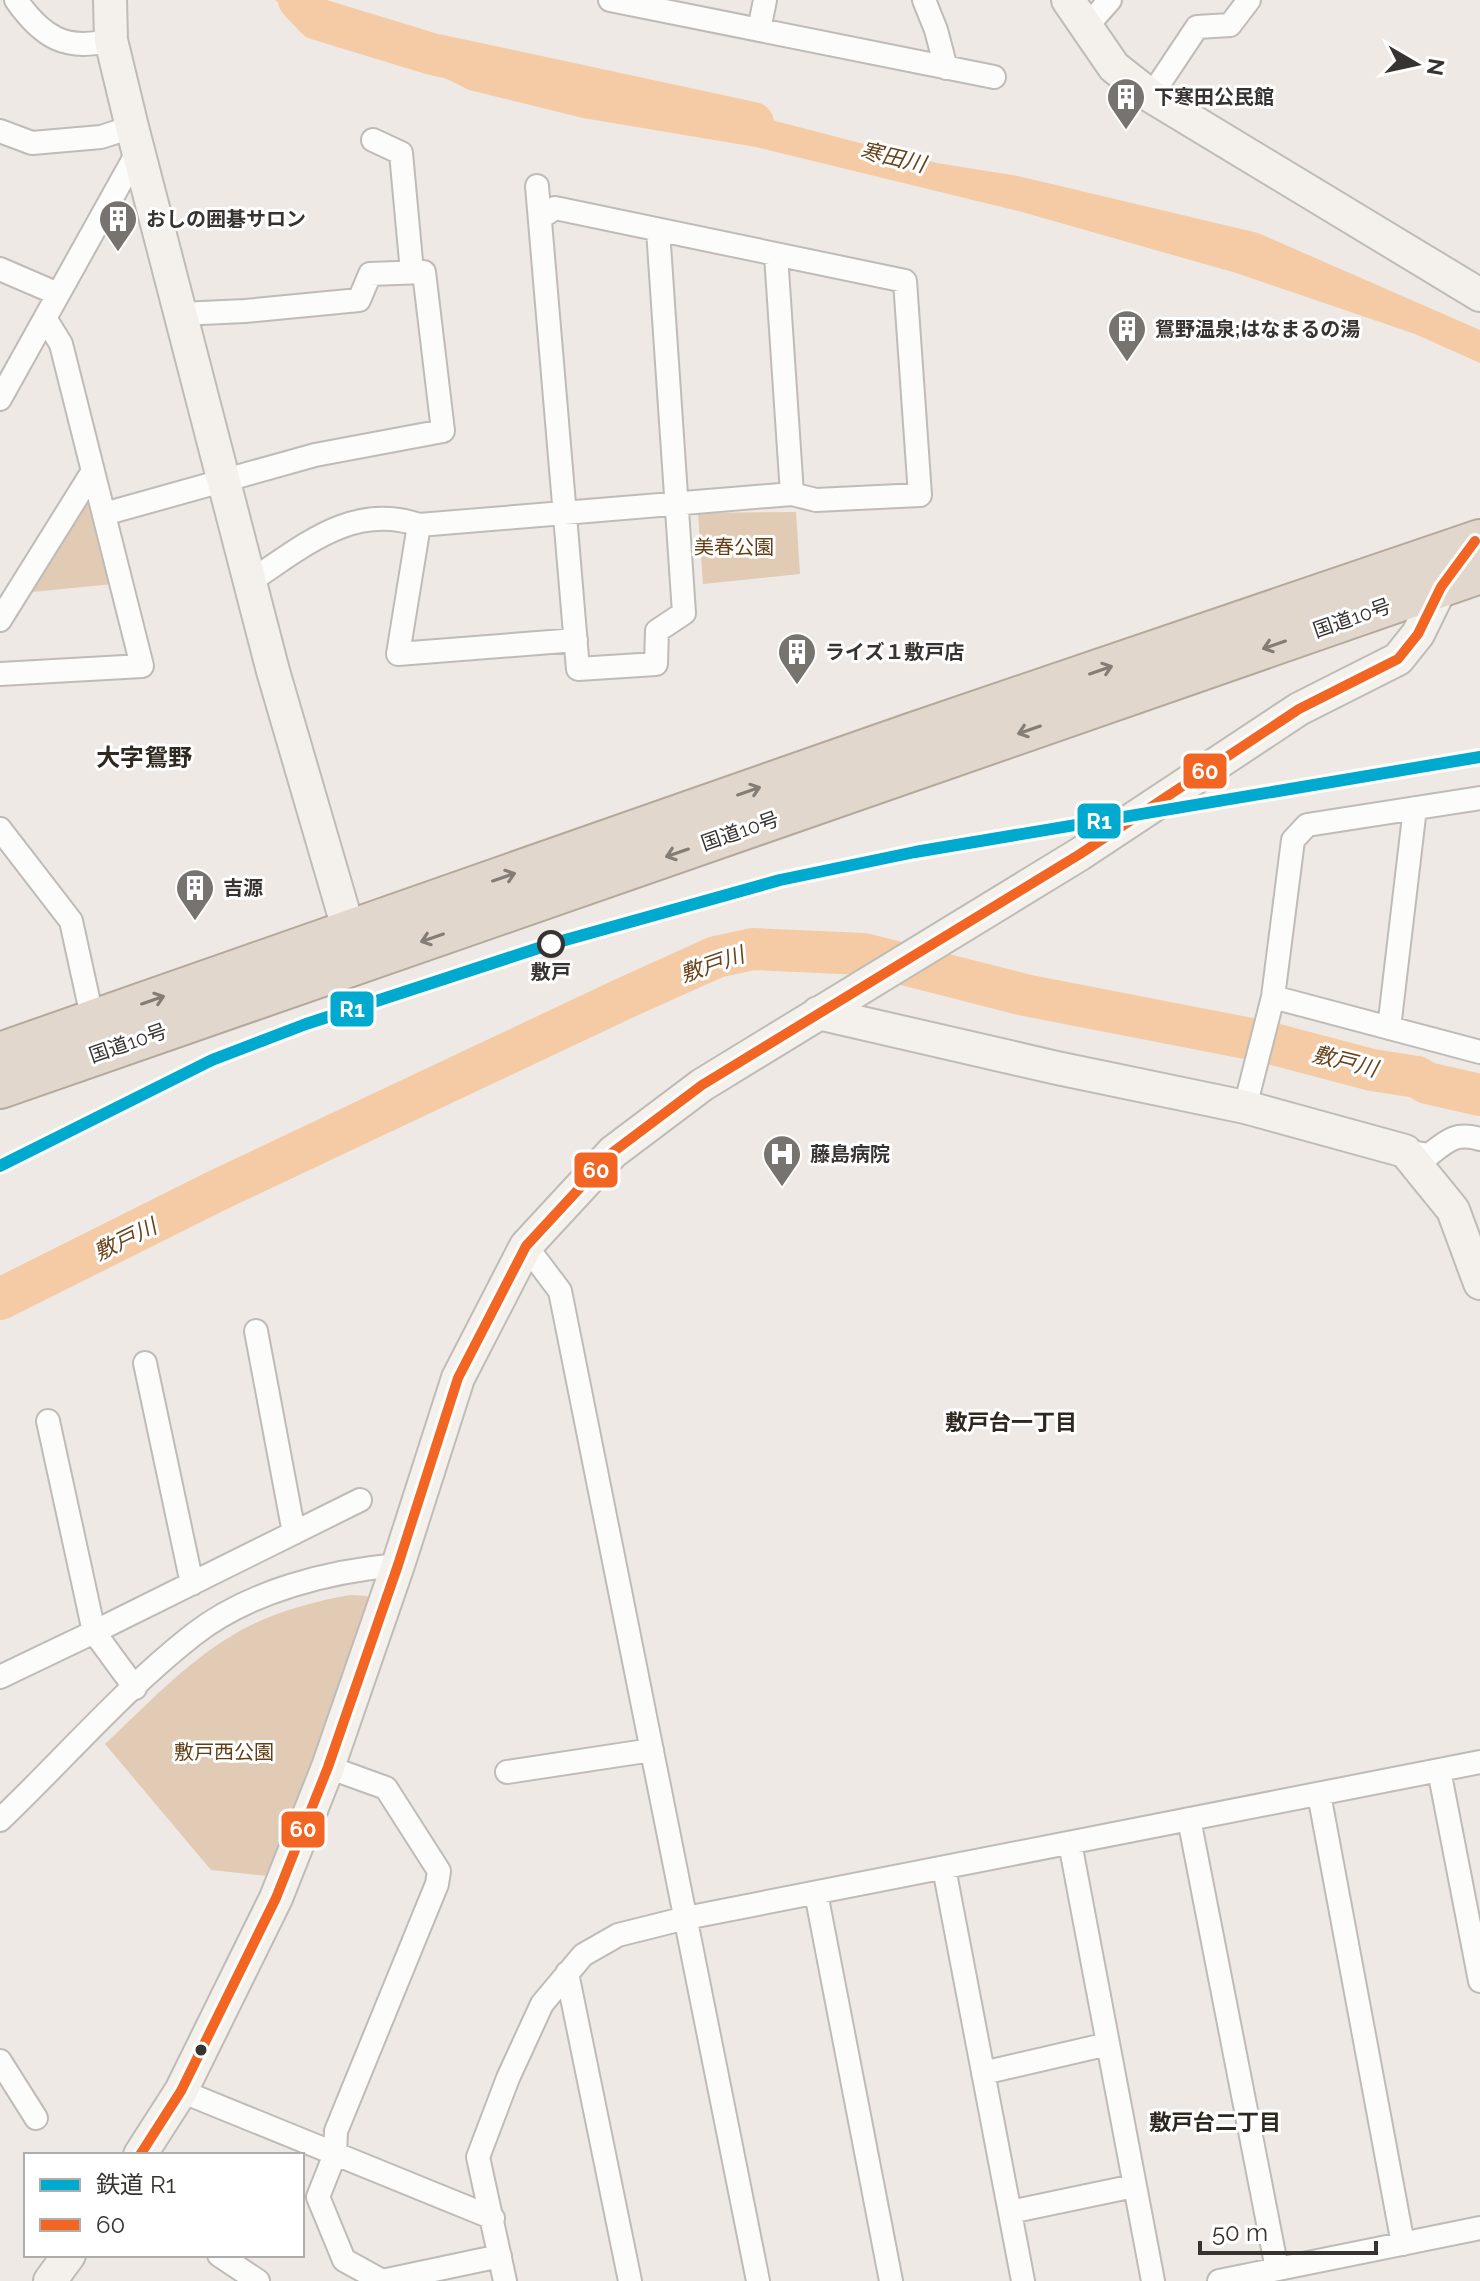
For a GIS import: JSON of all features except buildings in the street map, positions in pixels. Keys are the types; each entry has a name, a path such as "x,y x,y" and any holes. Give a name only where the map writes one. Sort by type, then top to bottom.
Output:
{"highway":[{"name":"国道10号","path":"0,1053 93,1021 353,947 1441,587 1478,552"},
{"name":"国道10号","path":"0,1088 353,947 910,734 1478,552"}],"street":[{"path":"16,0 39,27 60,41 80,46 111,40"},
{"path":"110,0 111,40 223,482 353,947"},
{"path":"610,0 648,4 759,30 994,77"},
{"path":"759,30 765,0"},
{"path":"924,0 946,68"},
{"path":"1068,0 1114,67 1151,96 1476,284"},
{"path":"1086,27 1110,0"},
{"path":"1151,96 1197,27 1230,25 1249,0"},
{"path":"0,131 32,143 101,137 135,139"},
{"path":"0,399 58,294 135,139"},
{"path":"373,140 401,153 412,272"},
{"path":"537,186 578,669 656,664 657,631 684,613 658,230"},
{"path":"249,582 319,538 353,522 384,517 419,525 792,494 816,500 920,495 905,281 555,208 540,218"},
{"path":"776,255 792,494"},
{"path":"0,269 58,294"},
{"path":"104,514 315,455 443,431 424,272 370,274 359,300 180,314"},
{"path":"0,674 142,666 61,344 45,318"},
{"path":"0,620 93,471"},
{"path":"419,525 398,654 576,640"},
{"path":"141,2153 181,2091 276,1898 328,1767 458,1378 526,1246 613,1152 702,1085 1111,833 1299,709 1398,659 1418,634 1441,587"},
{"path":"1248,1097 1273,997 1293,840 1307,825 1480,798"},
{"path":"1389,1028 1415,808"},
{"path":"0,829 71,921 93,1021"},
{"path":"1273,997 1480,1052"},
{"path":"818,1013 1057,1068 1248,1097 1405,1151 1429,1155 1449,1139 1465,1135 1480,1139"},
{"path":"1405,1151 1453,1210 1480,1234"},
{"path":"1453,1210 1480,1283"},
{"path":"526,1246 560,1291 758,2281"},
{"path":"256,1331 294,1533"},
{"path":"145,1363 192,1584"},
{"path":"48,1421 94,1632 135,1688"},
{"path":"0,1677 360,1500"},
{"path":"0,1820 194,1634 235,1609 286,1588 363,1568 398,1565"},
{"path":"507,1772 652,1750"},
{"path":"505,2281 478,2157 508,2078 542,2004 583,1955 618,1935 686,1918 1480,1762"},
{"path":"328,1767 386,1788 439,1871 437,1884 336,2131 335,2154 318,2197 344,2260 382,2281 500,2256"},
{"path":"1439,1770 1480,1981"},
{"path":"1319,1794 1403,2244"},
{"path":"1189,1819 1277,2269"},
{"path":"1070,1843 1153,2281"},
{"path":"944,1868 1023,2281"},
{"path":"816,1893 891,2281"},
{"path":"567,1973 630,2281"},
{"path":"983,2073 1108,2044"},
{"path":"0,2061 36,2118"},
{"path":"181,2091 493,2218"},
{"path":"1010,2212 1134,2186"},
{"path":"1219,2281 1480,2228"},
{"path":"50,2281 68,2257"},
{"path":"227,2267 258,2281"}],"green space":[{"path":"83,496 91,499 113,584 22,593"},
{"name":"美春公園","path":"796,512 800,574 703,584 698,513"},
{"name":"敷戸西公園","path":"350,1595 370,1599 370,1615 268,1876 211,1870 105,1744 182,1672 233,1635 290,1610"}],"water":[{"path":"275,0 291,0 472,76 524,91 628,114 721,110 756,116 937,163 1018,176 1258,233 1480,330 1480,363 1415,334 1236,273 1022,212 756,147 583,118 469,90 384,47 299,18"}],"waterway":[{"name":"寒田川","path":"299,0 317,19 432,54 753,123"},
{"name":"敷戸川","path":"0,1299 216,1191 625,998 716,957 753,949 864,954 1025,995 1266,1042 1480,1095"}],"rail line":[{"name":"R1","path":"0,1166 212,1060 306,1024 551,944 780,880 915,852 1480,757"}],"transit line":[{"name":"60","path":"141,2153 181,2091 276,1898 328,1767 458,1378 526,1246 613,1152 702,1085 1080,854 1299,709 1398,659 1418,634 1441,587 1475,541"}],"place":[{"name":"下寒田公民館","path":"1126,131"},
{"name":"おしの囲碁サロン","path":"118,253"},
{"name":"鴛野温泉;はなまるの湯","path":"1127,363"},
{"name":"ライズ１敷戸店","path":"797,686"},
{"name":"吉源","path":"195,922"},
{"name":"敷戸","path":"551,944"},
{"name":"藤島病院","path":"782,1188"}],"district":[{"name":"大字鴛野","path":"144,757"},
{"name":"敷戸台一丁目","path":"1011,1422"},
{"name":"敷戸台二丁目","path":"1215,2122"}]}
